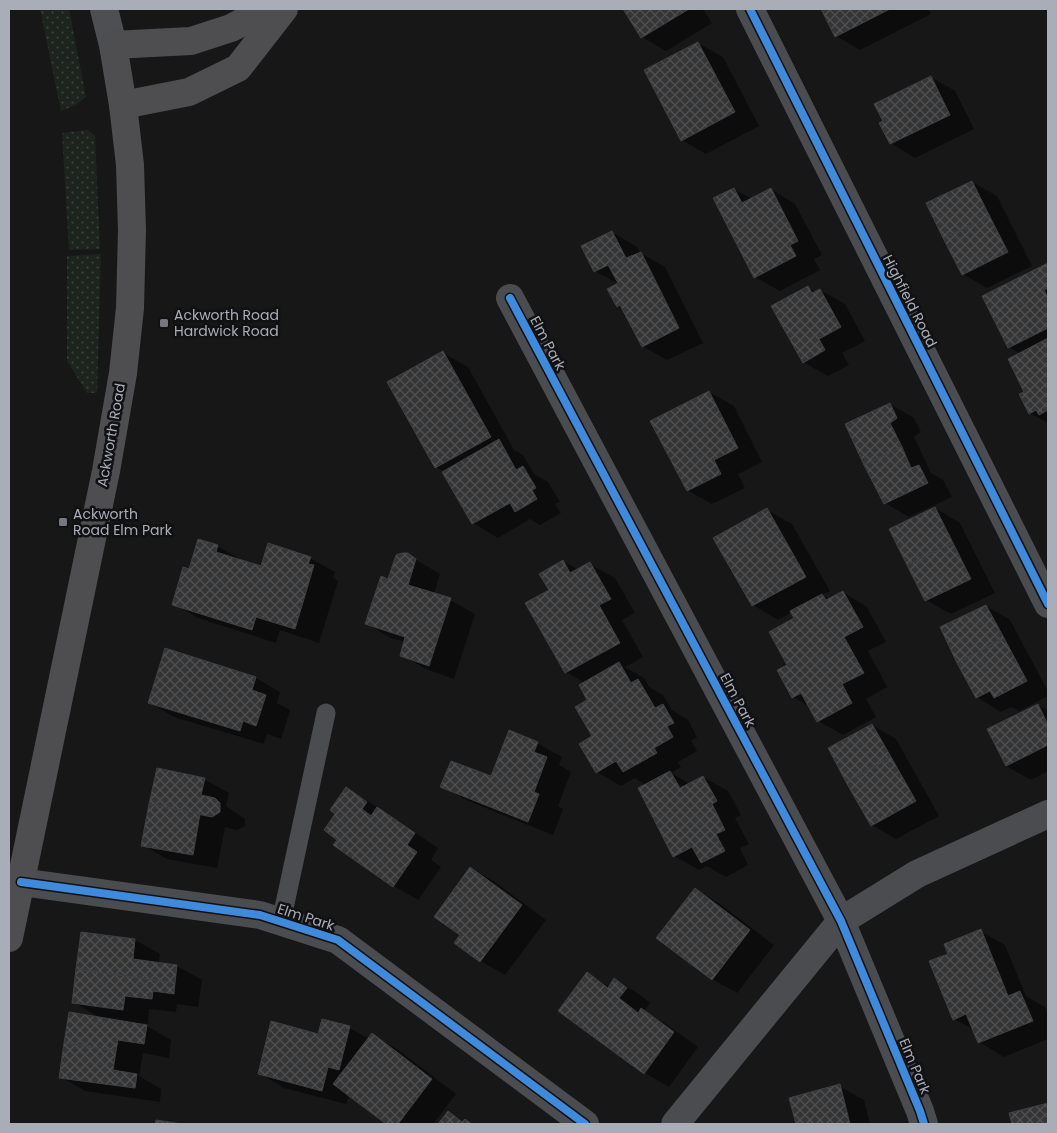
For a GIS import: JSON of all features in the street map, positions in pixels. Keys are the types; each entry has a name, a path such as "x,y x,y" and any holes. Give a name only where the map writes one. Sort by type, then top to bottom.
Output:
{"highway":[{"path":"113,45 191,40 231,28 268,9"},
{"path":"123,104 189,92 238,68 284,9"},
{"name":"Ackworth Road","path":"9,938 106,471 123,373 130,308 132,230 130,165 123,104 113,45"}],"main road":[{"path":"104,9 113,45"}],"street":[{"name":"Highfield Road","path":"750,9 1048,604"},
{"name":"Elm Park","path":"510,298 841,922 924,1124"},
{"path":"676,1124 841,922 917,874 1048,814"},
{"name":"Elm Park","path":"21,882 260,916 338,940 586,1124"}],"lane":[{"path":"281,922 326,713"}],"shaded area":[{"path":"40,9 69,9 86,97 76,105 61,111"},
{"path":"88,130 95,136 100,249 69,250 62,133"},
{"path":"101,254 97,393 87,393 67,361 67,256"}],"building":[{"path":"623,9 689,9 641,38"},
{"path":"821,9 890,9 835,37"},
{"path":"698,42 735,112 681,141 644,70"},
{"path":"931,76 950,115 890,144 879,123 883,121 874,104"},
{"path":"972,181 990,217 943,238 926,203"},
{"path":"734,188 742,203 771,188 798,241 790,245 796,256 754,278 713,198"},
{"path":"990,217 1008,252 962,275 943,238"},
{"path":"612,231 626,258 641,252 679,328 642,347 620,305 617,307 607,289 618,283 608,265 594,272 581,246"},
{"path":"1048,263 1048,288 1044,290 1048,298 1048,328 1008,348 982,296"},
{"path":"808,286 812,293 820,289 841,327 819,339 825,350 803,363 771,306"},
{"path":"1048,338 1048,410 1039,415 1036,410 1029,414 1019,394 1024,392 1008,359"},
{"path":"443,351 491,437 435,468 387,382"},
{"path":"709,391 738,448 714,460 721,474 687,491 650,421"},
{"path":"890,403 897,418 890,423 902,447 864,465 845,424"},
{"path":"499,439 516,470 523,466 536,488 532,490 537,499 515,512 510,503 472,524 442,472"},
{"path":"902,447 911,468 919,465 928,483 884,504 864,465"},
{"path":"935,507 953,543 907,565 889,529"},
{"path":"767,508 806,577 752,606 713,538"},
{"path":"198,539 218,545 216,552 261,566 268,543 311,557 308,564 314,565 295,629 256,617 252,630 172,605 183,567 189,569"},
{"path":"953,543 971,579 925,601 907,565"},
{"path":"408,553 416,559 408,585 451,598 429,666 400,656 405,637 365,624 381,576 388,579 396,555"},
{"path":"563,560 570,573 590,562 611,599 599,605 620,643 565,673 525,603 549,590 539,574"},
{"path":"843,591 863,627 844,637 864,673 842,684 852,703 817,722 801,693 792,698 777,670 787,665 769,632 794,618 790,611 822,594 826,600"},
{"path":"986,605 1004,638 957,663 940,627"},
{"path":"1004,638 1027,681 994,698 990,691 976,698 957,663"},
{"path":"165,648 256,677 252,690 266,695 256,726 243,721 240,731 148,703"},
{"path":"619,662 631,683 638,679 655,708 663,704 674,723 667,726 673,737 654,748 657,753 623,772 616,761 596,773 579,744 592,736 575,707 587,700 579,685"},
{"path":"1038,704 1048,725 1048,745 1006,766 987,729"},
{"path":"872,724 891,757 846,782 828,748"},
{"path":"509,730 538,742 534,752 547,757 534,792 539,794 528,822 440,787 451,761 491,776"},
{"path":"891,757 916,801 871,826 846,782"},
{"path":"157,768 205,778 201,795 215,798 220,803 220,812 212,817 149,804"},
{"path":"670,771 680,788 703,776 717,801 712,804 725,830 716,834 725,851 701,863 692,847 673,857 638,788"},
{"path":"346,787 367,802 362,809 371,816 377,807 415,833 407,845 417,852 393,887 333,845 337,840 324,830 335,814 330,810"},
{"path":"149,804 200,814 193,855 141,846"},
{"path":"470,867 522,905 480,962 454,943 460,935 434,917"},
{"path":"695,888 750,930 712,980 656,938"},
{"path":"981,929 1008,996 1020,991 1033,1021 978,1043 966,1014 953,1020 929,961 948,954 944,944"},
{"path":"81,932 135,939 133,959 177,965 175,983 76,969"},
{"path":"76,969 175,983 174,994 153,991 152,999 125,996 123,1010 72,1003"},
{"path":"587,972 608,988 614,978 627,988 619,998 638,1013 641,1008 674,1032 644,1074 558,1011"},
{"path":"69,1012 147,1025 144,1044 118,1040 116,1051 64,1043"},
{"path":"322,1019 350,1026 339,1070 328,1067 322,1091 258,1074 271,1021 318,1034"},
{"path":"372,1033 432,1079 398,1124 386,1124 333,1084"},
{"path":"64,1043 116,1051 113,1070 137,1074 135,1088 59,1078"},
{"path":"840,1084 850,1124 796,1124 789,1098"},
{"path":"1048,1103 1048,1124 1012,1124 1009,1113"},
{"path":"448,1111 462,1122 465,1119 472,1124 438,1124"},
{"path":"156,1120 182,1124 155,1124"}],"cycle path":[{"path":"750,9 1048,604"},
{"path":"510,298 841,921 924,1124"},
{"path":"21,882 260,915 338,940 585,1124"}],"place":[{"name":"Ackworth Road Hardwick Road","path":"164,323"},
{"name":"Ackworth Road Elm Park","path":"63,522"}]}
